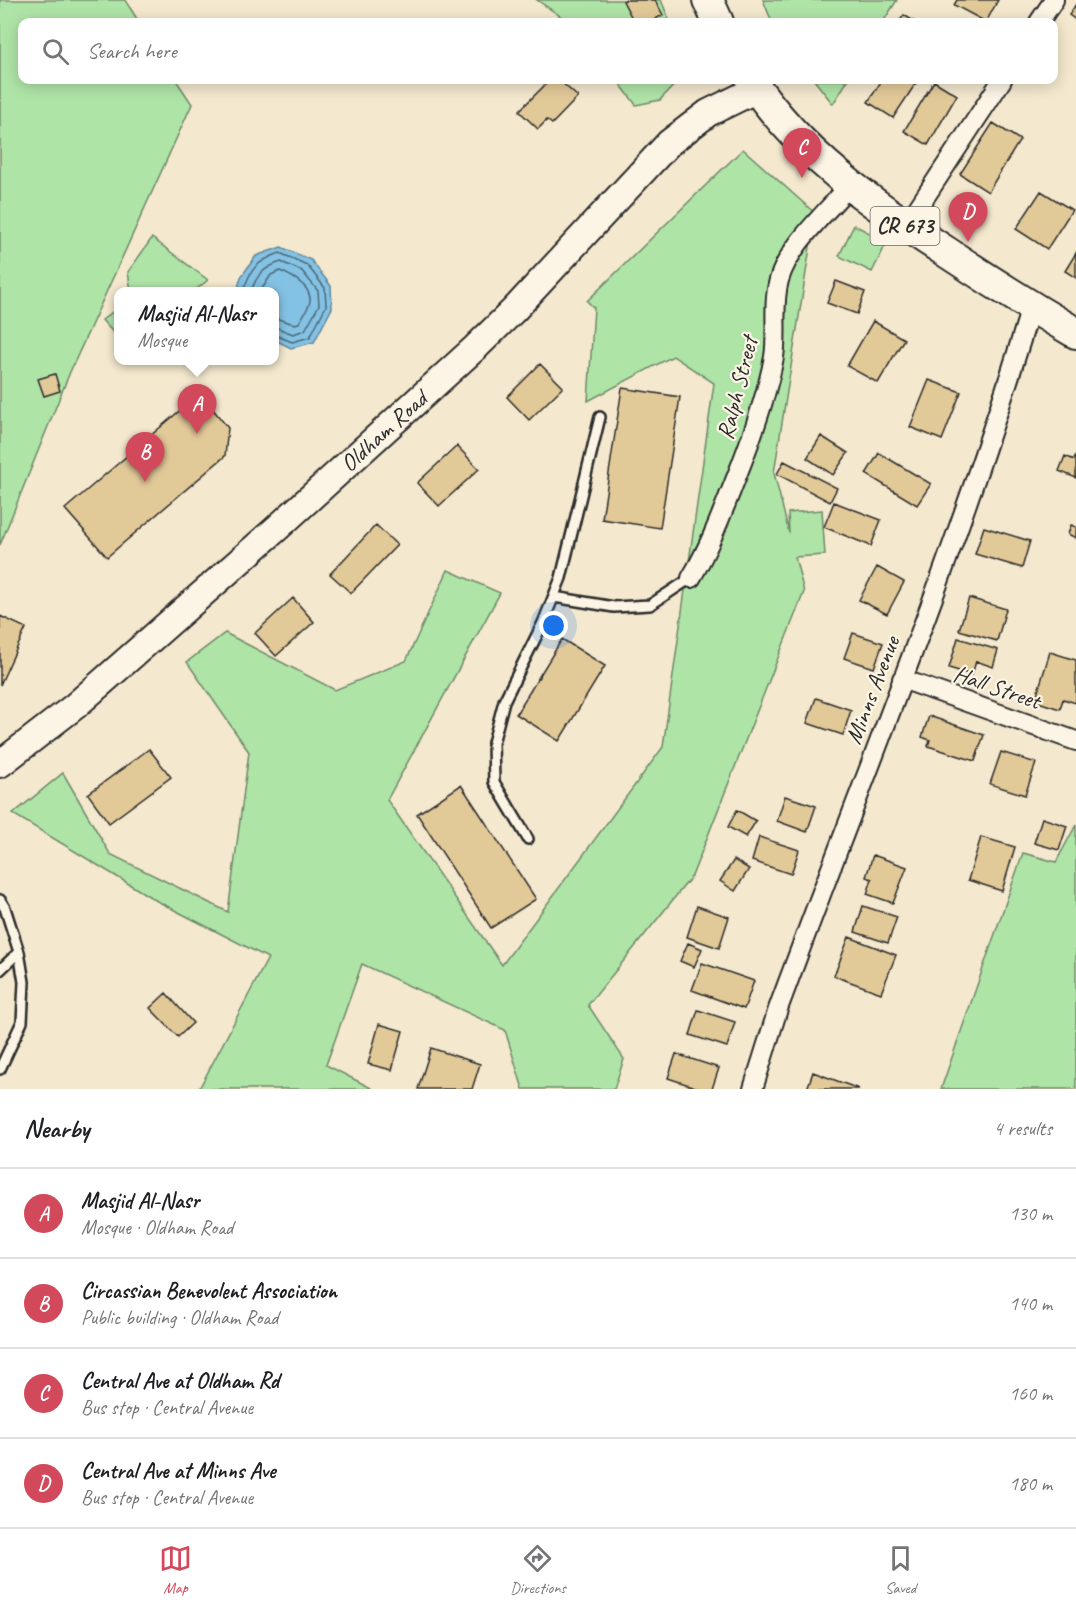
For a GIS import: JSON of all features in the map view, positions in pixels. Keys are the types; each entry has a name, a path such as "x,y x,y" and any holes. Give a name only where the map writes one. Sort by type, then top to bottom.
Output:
{"main road":[{"path":"708,0 716,18"},
{"name":"CR 673","path":"754,84 771,108 814,156 849,186 1031,307 1076,333"}],"street":[{"path":"1042,18 1054,0"},
{"name":"Oldham Road","path":"0,764 75,706 276,530 467,356 514,310 669,143 708,113 754,84"},
{"path":"906,226 999,84"},
{"name":"Ralph Street","path":"691,579 716,532 747,451 768,384 774,355 779,280 791,253 849,186"},
{"name":"Minns Avenue","path":"753,1089 778,1009 967,503 1031,307"},
{"name":"Hall Street","path":"902,679 1076,741"}],"lane":[{"path":"528,839 494,782 493,743 504,701 543,623 561,578 600,417"},
{"path":"554,597 614,607 650,605 691,579"},
{"path":"0,900 5,908 19,952 24,982 22,1023 0,1069"},
{"path":"0,970 19,952"}],"green space":[{"path":"0,0 125,0 136,18 18,18 18,84 179,84 192,104 70,372 0,545"},
{"path":"537,0 661,0 668,18 563,18"},
{"path":"763,0 897,0 886,18 770,18"},
{"path":"620,84 675,84 660,100 636,105"},
{"path":"817,84 846,84 833,104"},
{"path":"743,149 826,223 811,241 774,473 789,533 788,513 822,510 825,555 795,557 804,592 692,876 588,1005 624,1059 614,1089 523,1089 505,1030 362,964 326,1065 373,1089 199,1089 268,958 157,901 13,814 63,773 110,854 228,912 249,752 187,662 225,633 335,690 406,661 448,570 500,593 387,800 502,965 663,747 714,383 673,356 588,401 594,308 587,301"},
{"path":"854,225 887,242 872,272 839,256"},
{"path":"152,238 208,280 199,287 130,287 128,272"},
{"path":"114,311 114,333 102,320"},
{"path":"1076,825 1076,1089 941,1089 1023,853 1056,862"}],"water":[{"path":"281,247 311,260 331,286 332,308 314,342 291,348 279,342 279,287 238,287 241,277 256,256"}],"building":[{"path":"655,0 663,15 657,18 632,18 623,1"},
{"path":"957,0 998,0 988,18 978,18 954,5"},
{"path":"1076,4 1076,20 1069,15"},
{"path":"546,84 563,84 578,97 552,124 547,120 538,129 519,111"},
{"path":"879,84 915,84 893,118 868,102"},
{"path":"932,84 939,84 957,95 928,145 904,131"},
{"path":"993,123 1020,140 988,192 960,174"},
{"path":"1041,191 1072,210 1047,249 1016,229"},
{"path":"1076,253 1076,278 1065,271"},
{"path":"836,281 865,292 857,314 827,303"},
{"path":"873,321 904,339 878,383 847,366"},
{"path":"540,364 563,387 529,420 507,397"},
{"path":"55,374 60,391 44,396 38,379"},
{"path":"929,380 961,392 942,440 910,427"},
{"path":"622,388 680,397 660,528 602,519"},
{"path":"184,407 212,408 228,428 225,456 107,557 65,509"},
{"path":"821,436 848,453 833,475 807,458"},
{"path":"457,446 479,469 439,506 417,483"},
{"path":"879,453 931,484 917,505 866,474"},
{"path":"1076,455 1076,478 1059,471 1065,456 1074,460"},
{"path":"784,461 837,488 830,502 777,474"},
{"path":"834,502 881,520 871,546 824,527"},
{"path":"376,525 397,545 351,593 330,574"},
{"path":"1071,525 1076,527 1076,538 1068,534"},
{"path":"984,527 1030,541 1022,568 975,554"},
{"path":"877,567 904,582 887,614 859,600"},
{"path":"293,598 314,622 276,656 255,633"},
{"path":"969,598 1006,609 997,641 959,630"},
{"path":"0,616 26,628 0,685"},
{"path":"853,633 883,643 874,668 844,658"},
{"path":"958,638 998,650 993,667 976,661 972,675 949,668"},
{"path":"562,639 605,666 559,741 516,714"},
{"path":"1050,652 1076,660 1076,703 1063,699 1060,709 1035,701"},
{"path":"816,698 851,710 843,735 807,723"},
{"path":"929,716 984,735 975,761 928,746 930,740 922,737"},
{"path":"149,749 171,777 109,823 88,794"},
{"path":"1001,752 1036,763 1025,795 990,784"},
{"path":"461,785 536,899 491,928 417,814"},
{"path":"785,796 816,806 807,832 777,821"},
{"path":"737,810 756,821 746,837 728,827"},
{"path":"1042,818 1067,826 1059,850 1034,843"},
{"path":"759,837 799,850 791,874 752,861"},
{"path":"981,837 1015,847 1002,891 968,880"},
{"path":"873,855 907,867 893,903 867,894 872,879 866,877"},
{"path":"734,860 749,869 735,891 720,881"},
{"path":"697,906 729,917 719,948 687,937"},
{"path":"863,906 897,917 888,943 855,932"},
{"path":"849,937 896,955 881,993 834,976"},
{"path":"688,943 702,949 694,967 680,961"},
{"path":"702,963 754,981 744,1009 692,990"},
{"path":"166,993 193,1023 178,1037 150,1008"},
{"path":"698,1010 735,1022 727,1047 690,1035"},
{"path":"379,1024 403,1031 392,1070 368,1064"},
{"path":"431,1048 480,1064 472,1089 418,1089"},
{"path":"676,1054 719,1068 712,1089 701,1089 668,1078"},
{"path":"813,1072 859,1089 807,1089"}],"place":[{"name":"Central Ave at Oldham Rd","path":"802,178"},
{"name":"Central Ave at Minns Ave","path":"968,242"},
{"name":"Masjid Al-Nasr","path":"197,434"},
{"name":"Circassian Benevolent Association","path":"145,482"}]}
